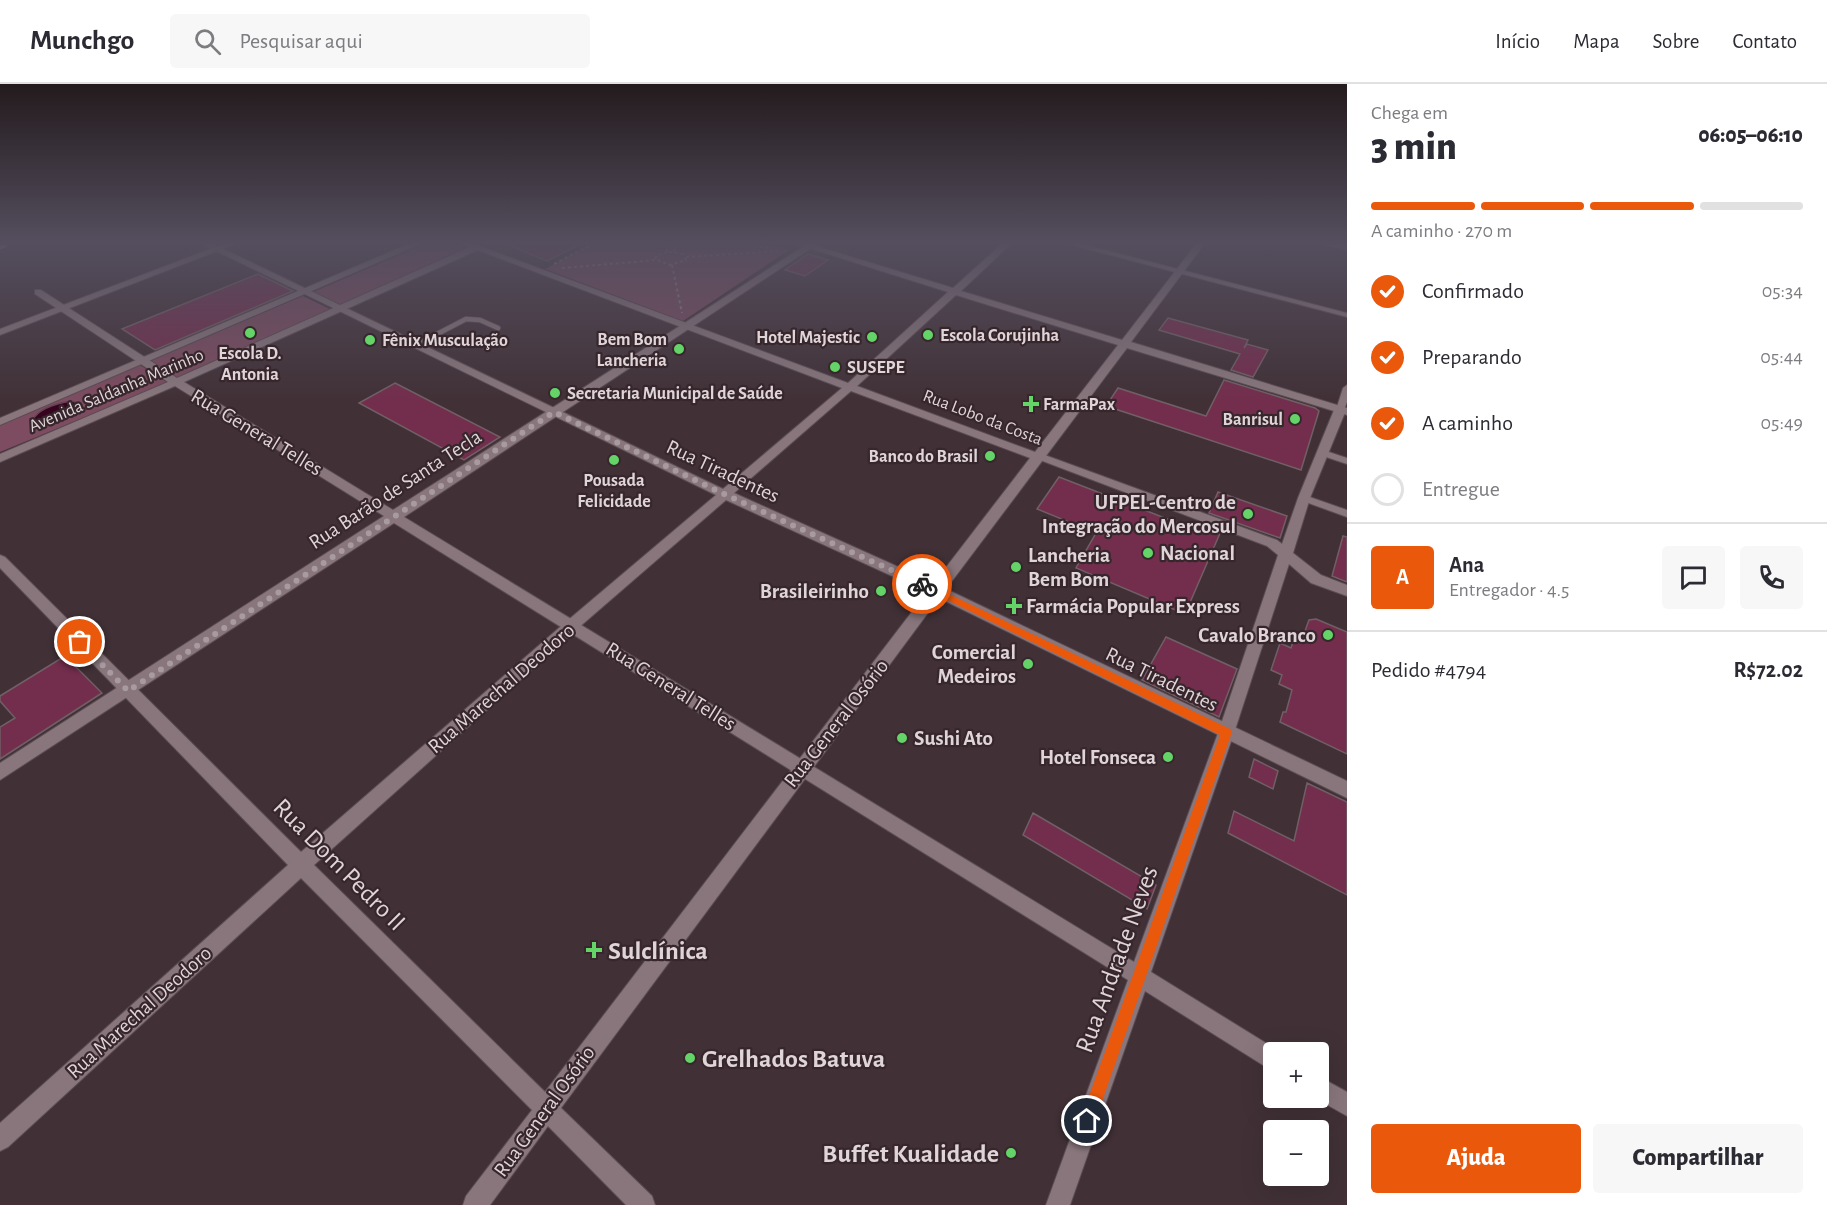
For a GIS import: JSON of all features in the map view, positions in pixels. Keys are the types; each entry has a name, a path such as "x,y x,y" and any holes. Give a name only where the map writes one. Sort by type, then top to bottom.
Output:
{"street":[{"name":"Rua General Telles","path":"43,295 142,361 1263,1052"},
{"path":"0,332 96,295"},
{"name":"Avenida Saldanha Marinho","path":"0,422 297,295"},
{"name":"Rua Tiradentes","path":"312,295 724,494 938,591 1347,790"},
{"name":"Avenida Saldanha Marinho","path":"0,458 370,295"},
{"name":"Rua Lobo da Costa","path":"605,295 1272,543 1316,579 1347,591"},
{"name":"Rua Barão de Santa Tecla","path":"0,772 128,691 730,295"},
{"name":"Rua Marechal Deodoro","path":"0,1139 301,865 572,625 850,387 949,295"},
{"path":"968,295 1344,411"},
{"name":"Rua General Osório","path":"475,1205 802,766 938,591 1162,295"},
{"path":"1270,295 1346,315"},
{"path":"1285,554 1304,498 1344,411 1347,388"},
{"path":"1323,453 1347,461"},
{"path":"1304,498 1347,513"},
{"name":"Rua Andrade Neves","path":"1058,1205 1226,732 1285,554"},
{"name":"Rua Dom Pedro II","path":"0,560 301,865 643,1205"},
{"path":"1329,1094 1347,1105"}],"lane":[{"path":"416,345 466,319 480,320 498,328"}],"path":[{"path":"678,295 684,324"}],"shaded area":[{"path":"320,295 360,295 339,305"},
{"path":"615,295 721,295 683,321"},
{"path":"303,296 330,309 178,378 150,361"},
{"path":"140,365 168,383 0,452 0,425"},
{"path":"72,401 81,404 67,419 45,425 32,421 44,409"}],"building":[{"path":"205,295 283,295 155,350 122,329"},
{"path":"1168,318 1248,340 1244,348 1247,344 1268,350 1253,377 1231,370 1240,354 1159,330"},
{"path":"1224,380 1319,411 1301,470 1106,406 1118,388 1206,416"},
{"path":"395,383 500,437 464,460 359,403"},
{"name":"Nacional","path":"1059,477 1201,532 1204,525 1221,531 1185,614 1076,568 1096,533 1037,509"},
{"name":"UFPEL-Centro de Integração do Mercosul","path":"1218,492 1287,516 1280,538 1209,513"},
{"path":"1343,536 1347,537 1347,582 1332,576"},
{"path":"1316,619 1347,632 1347,754 1280,722 1283,712 1286,712 1292,690 1279,684 1282,675 1271,670 1280,643 1291,648 1294,639 1301,642 1309,620"},
{"path":"1166,637 1237,669 1219,717 1142,680"},
{"path":"65,656 102,693 0,759 0,727 15,718 0,701 0,696"},
{"path":"1254,759 1278,771 1273,789 1249,777"},
{"path":"1307,783 1347,802 1347,895 1228,833 1234,811 1294,841"},
{"path":"1033,813 1156,885 1147,909 1023,835"}],"way so far":[{"path":"80,642 128,691 554,412 724,494 922,584"}],"place":[{"name":"Escola D. Antonia","path":"250,333"},
{"name":"Escola Corujinha","path":"928,335"},
{"name":"Hotel Majestic","path":"872,337"},
{"name":"Fênix Musculação","path":"370,340"},
{"name":"Bem Bom Lancheria","path":"679,349"},
{"name":"SUSEPE","path":"835,367"},
{"name":"Secretaria Municipal de Saúde","path":"555,393"},
{"name":"FarmaPax","path":"1031,404"},
{"name":"Banrisul","path":"1295,419"},
{"name":"Banco do Brasil","path":"990,456"},
{"name":"Pousada Felicidade","path":"614,460"},
{"name":"UFPEL-Centro de Integração do Mercosul","path":"1248,514"},
{"name":"Nacional","path":"1148,553"},
{"name":"Lancheria Bem Bom","path":"1016,567"},
{"name":"Brasileirinho","path":"881,591"},
{"name":"Farmácia Popular Express","path":"1014,606"},
{"name":"Cavalo Branco","path":"1328,635"},
{"name":"Comercial Medeiros","path":"1028,664"},
{"name":"Sushi Ato","path":"902,738"},
{"name":"Hotel Fonseca","path":"1168,757"},
{"name":"Sulclínica","path":"594,950"},
{"name":"Grelhados Batuva","path":"690,1058"},
{"name":"Buffet Kualidade","path":"1011,1153"}],"route":[{"path":"922,584 1226,732 1087,1121"}]}
